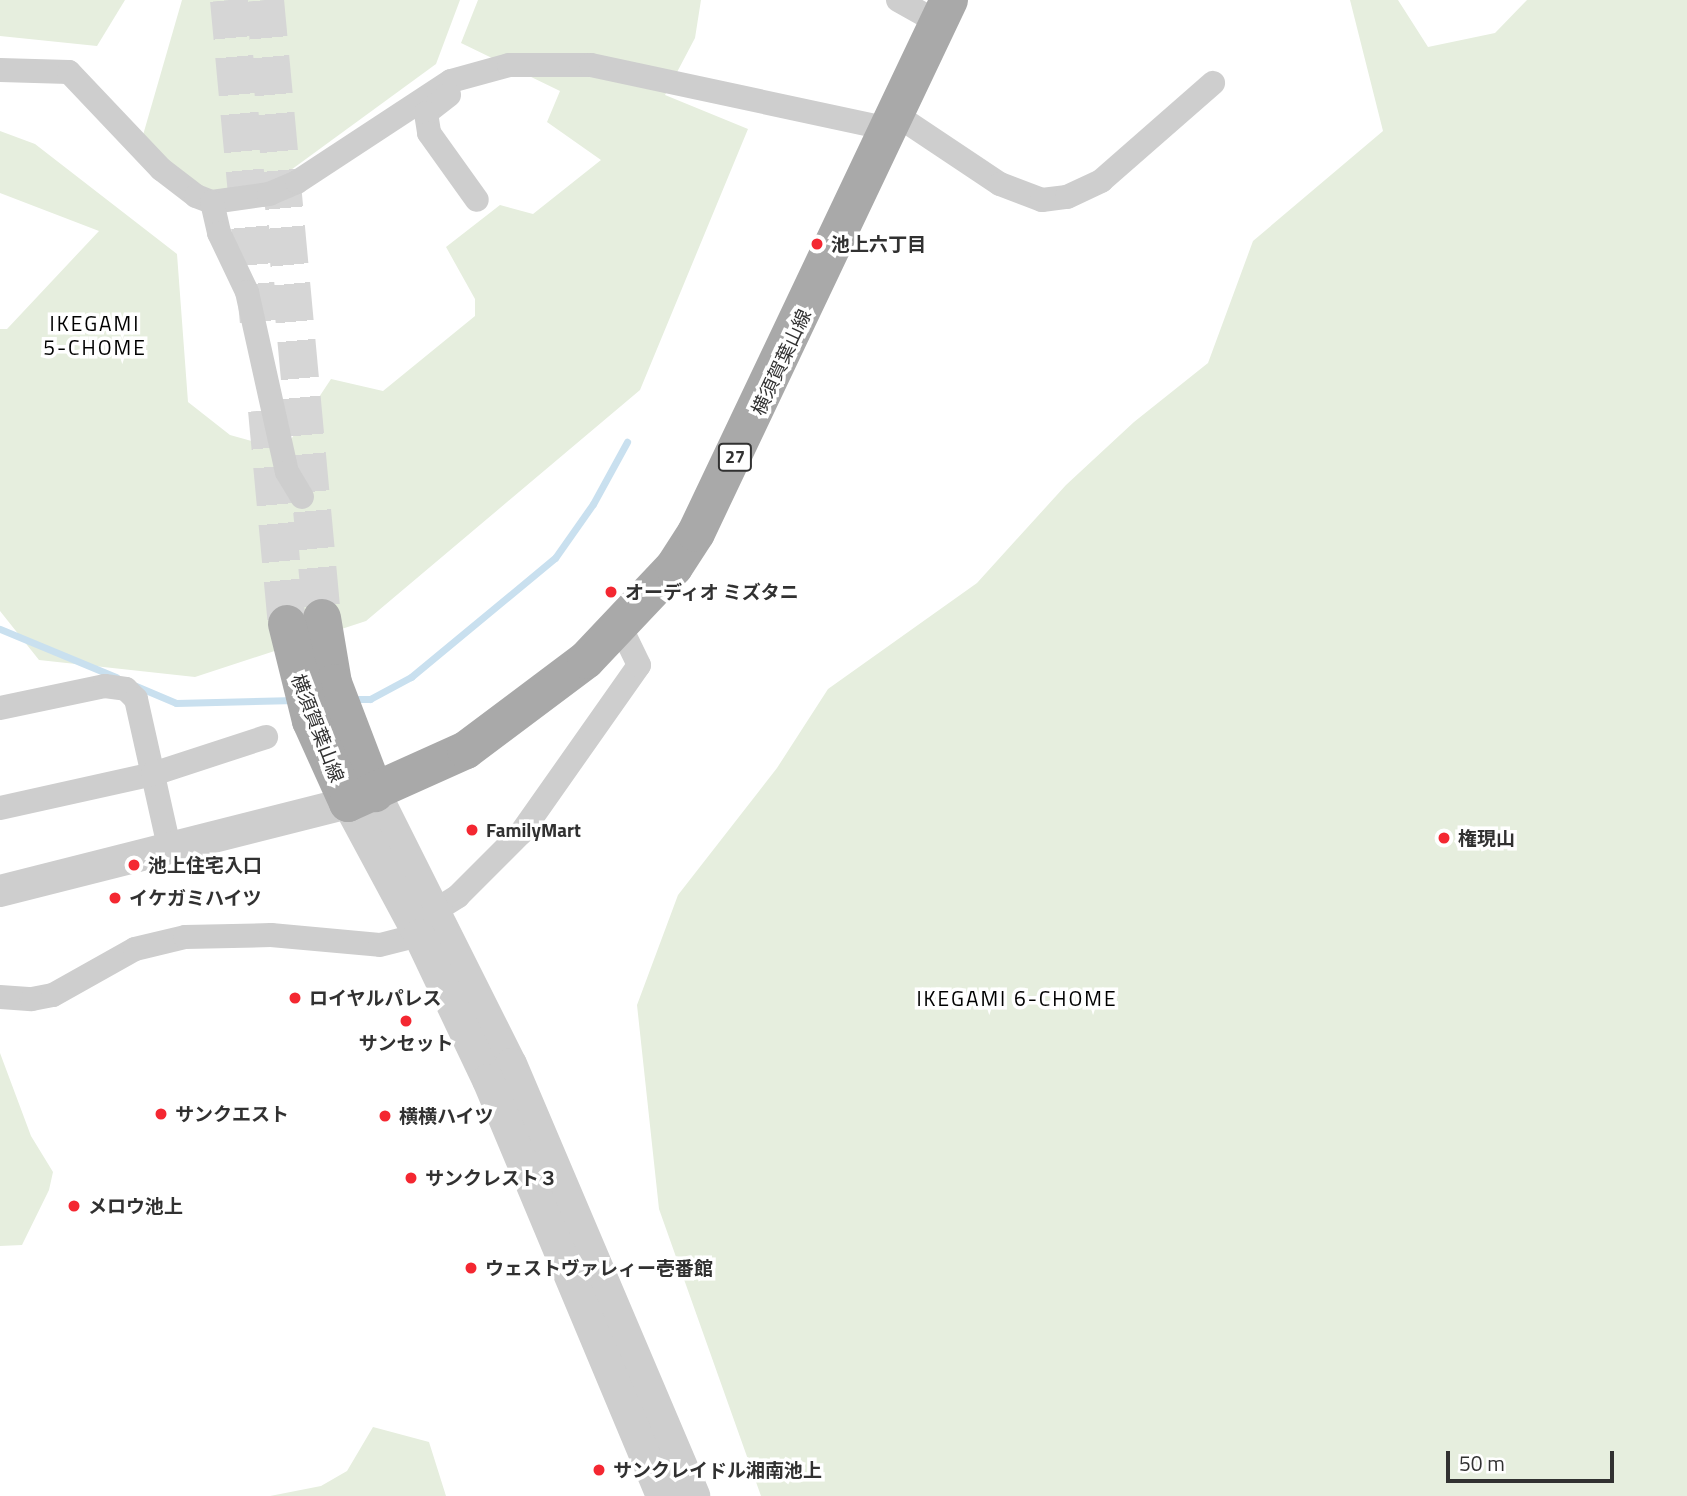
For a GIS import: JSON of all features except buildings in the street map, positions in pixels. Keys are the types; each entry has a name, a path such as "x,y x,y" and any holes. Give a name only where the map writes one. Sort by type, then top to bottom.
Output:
{"main road":[{"name":"横須賀葉山線","path":"304,621 333,683 362,798 466,750 501,727 620,626 674,567 696,533 944,11"}],"street":[{"path":"898,0 944,11"},
{"path":"0,70 69,72 161,169 196,196 212,202 268,194 297,182 452,80 509,65 591,65 892,121 1000,184 1042,200 1067,197 1101,181 1213,83"},
{"path":"452,80 455,91 426,113 429,133 477,200"},
{"path":"212,202 219,233 247,292 287,471 302,497"},
{"path":"0,997 32,999 53,995 135,949 185,937 271,935 380,945 427,922 458,897 521,833 639,665 620,626"},
{"path":"0,708 105,686 126,690 136,699 169,847"},
{"path":"0,808 153,774 266,737"},
{"path":"0,891 362,798 427,922 510,1064 694,1496"},
{"path":"427,922 662,1496"}],"green space":[{"path":"0,0 125,0 97,46 0,36"},
{"path":"182,0 460,0 436,64 269,186 222,192 195,188 141,142"},
{"path":"478,0 701,0 695,38 665,95 748,129 640,390 366,621 195,677 39,660 0,611 0,329 7,329 99,231 0,193 0,131 35,144 177,254 188,402 230,435 284,450 331,379 383,391 475,316 475,299 446,247 500,205 533,214 601,160 547,122 560,91 461,43"},
{"path":"1350,0 1398,0 1428,47 1495,33 1527,0 1687,0 1687,1496 761,1496 659,1209 637,1005 678,895 777,768 828,689 977,583 1066,485 1134,422 1208,363 1253,241 1383,131"},
{"path":"0,1053 31,1136 53,1172 49,1190 22,1245 0,1246"},
{"path":"373,1427 429,1442 446,1496 270,1496 321,1486 347,1471"}],"waterway":[{"path":"353,699 370,699 411,677 555,558 593,504 627,442"},
{"path":"0,629 116,677"},
{"path":"136,686 176,703 296,700"}],"tunnel":[{"path":"229,0 260,333"},
{"path":"265,0 322,618"},
{"path":"267,410 287,624"}],"place":[{"name":"池上六丁目","path":"817,244"},
{"name":"オーディオ ミズタニ","path":"611,592"},
{"name":"FamilyMart","path":"472,830"},
{"name":"権現山","path":"1444,838"},
{"name":"池上住宅入口","path":"134,865"},
{"name":"イケガミハイツ","path":"115,898"},
{"name":"ロイヤルパレス","path":"295,998"},
{"name":"サンセット","path":"406,1021"},
{"name":"サンクエスト","path":"161,1114"},
{"name":"横横ハイツ","path":"385,1116"},
{"name":"サンクレスト３","path":"411,1178"},
{"name":"メロウ池上","path":"74,1206"},
{"name":"ウェストヴァレィー壱番館","path":"471,1268"},
{"name":"サンクレイドル湘南池上","path":"599,1470"}],"district":[{"name":"IKEGAMI 5-CHOME","path":"95,335"},
{"name":"IKEGAMI 6-CHOME","path":"1017,998"}]}
